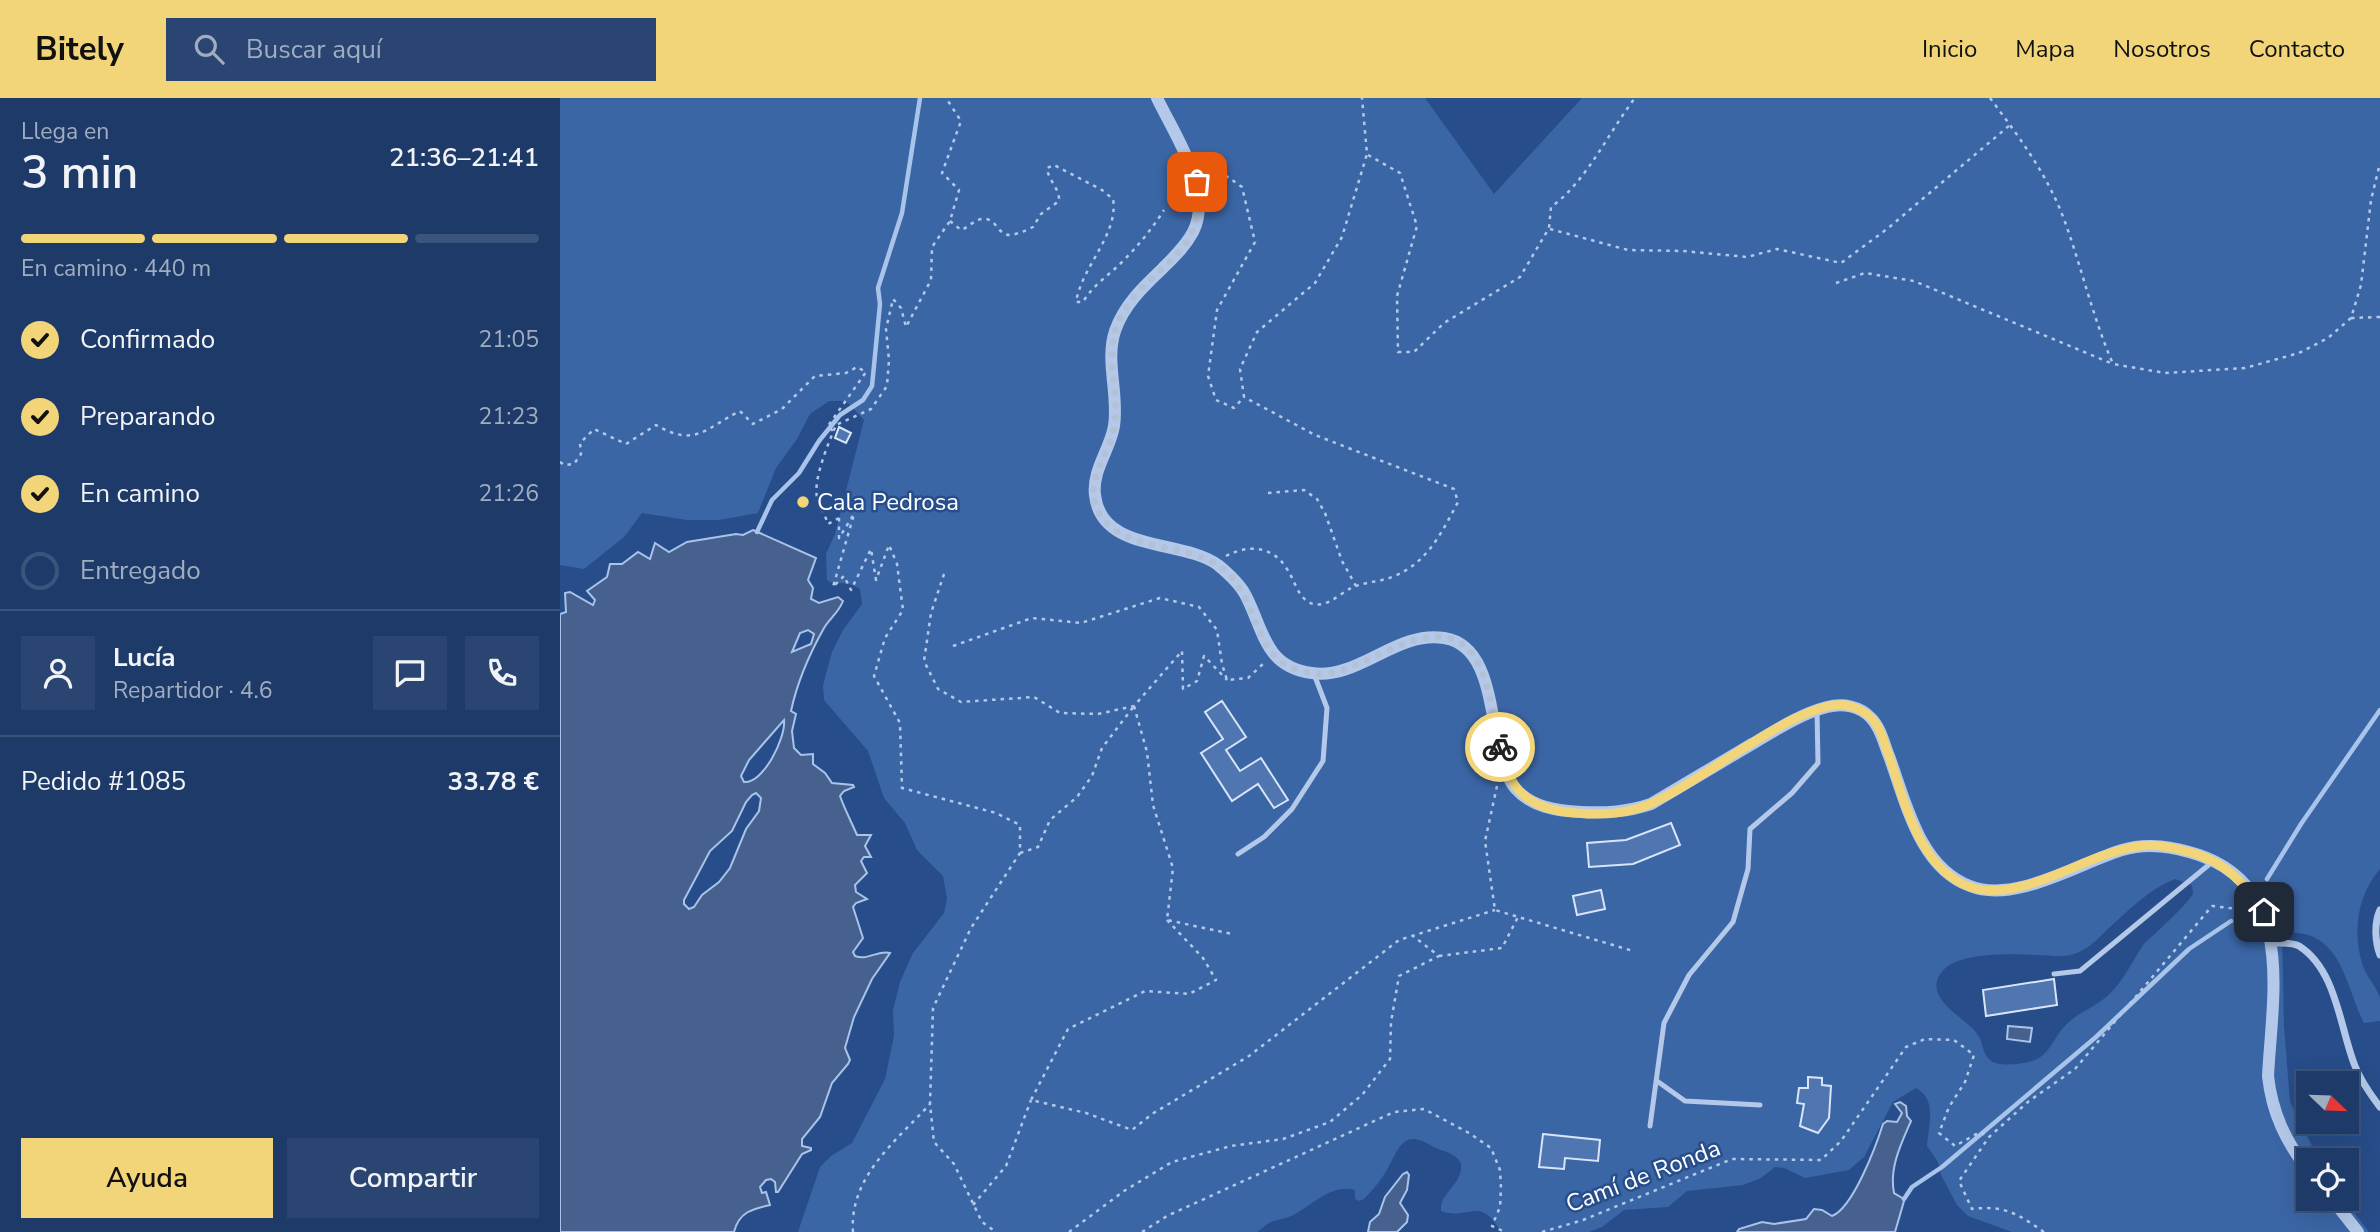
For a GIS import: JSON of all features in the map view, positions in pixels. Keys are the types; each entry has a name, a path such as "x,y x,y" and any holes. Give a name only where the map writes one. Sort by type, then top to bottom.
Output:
{"street":[{"path":"1157,98 1197,182 1198,218 1186,243 1133,299 1114,332 1111,359 1116,401 1114,429 1096,475 1095,498 1097,509 1108,524 1131,538 1214,562 1246,596 1263,638 1284,664 1314,674 1332,673 1411,641 1428,637 1443,637 1465,647 1478,664 1486,685 1503,763 1515,787 1524,797 1538,805 1568,812 1622,813 1651,804 1790,722 1817,710 1843,705 1861,711 1877,725 1916,828 1927,849 1945,870 1958,881 1973,888 2006,890 2033,884 2122,849 2142,845 2186,851 2214,861 2236,876 2264,912 2269,928 2272,943 2268,1076 2270,1094 2282,1132 2296,1152"},
{"path":"2380,910 2377,915 2376,946 2380,956"},
{"path":"2272,943 2297,945 2314,961 2333,992 2354,1065 2380,1107"},
{"path":"2341,1211 2358,1232"}],"lane":[{"path":"1238,854 1264,837 1292,809 1323,761 1328,708 1314,674"},
{"path":"1650,1126 1664,1023 1689,975 1732,922 1748,869 1750,829 1792,793 1818,763 1817,710"},
{"path":"2054,974 2080,971 2214,861"},
{"path":"1657,1081 1685,1101 1760,1105"}],"path":[{"path":"946,98 961,121 942,173 959,190 950,221 932,247 931,280 906,327 901,308 893,299 886,329 889,360 887,386 871,409 836,425 824,458 817,495 828,524 839,518 839,538 854,514 833,587 844,576 851,590 871,549 876,580 889,545 897,564 903,610 885,638 874,676 900,723 902,788 996,813 1020,824 1020,853 971,928 933,1008 930,1104 934,1142 954,1164 982,1222 996,1232"},
{"path":"1244,397 1240,369 1256,332 1315,283 1342,237 1367,154 1362,98"},
{"path":"1367,154 1400,173 1417,226 1397,296 1398,352 1414,352 1444,323 1520,277 1549,228 1551,207 1563,199 1582,175 1634,98"},
{"path":"1990,98 2047,181 2065,220 2098,330 2113,364"},
{"path":"1549,228 1628,250 1683,251 1747,257 1777,249 1841,263 1887,229 2010,125"},
{"path":"1836,283 1865,273 1914,281 2113,364 2165,373 2245,369 2299,353 2328,338 2351,318 2361,285 2371,200 2380,163"},
{"path":"950,221 961,230 980,219 987,219 994,222 1002,233 1010,235 1033,227 1046,208 1059,201 1060,194 1048,175 1047,168 1054,165 1102,190 1113,200 1112,223 1107,237 1097,249 1076,302 1083,302 1099,281 1125,259 1151,230 1164,210"},
{"path":"1212,166 1242,187 1255,242 1217,310 1208,376 1216,400 1234,408 1244,397"},
{"path":"2351,318 2380,317"},
{"path":"560,462 564,465 574,464 581,454 580,443 594,429 626,444 656,425 669,433 684,436 704,433 740,411 753,424 782,409 815,376 846,373 857,367 866,372 828,426 833,431"},
{"path":"1240,549 1265,549 1281,560 1306,601 1317,605 1356,586 1391,577 1409,569 1427,554 1440,537 1458,502 1454,489 1315,435 1244,397"},
{"path":"1268,493 1304,490 1317,499 1325,513 1342,561 1356,586"},
{"path":"944,574 931,613 925,661 938,689 961,702 1034,697 1060,713 1098,714 1134,706"},
{"path":"953,646 1032,618 1081,623 1160,598 1199,607 1217,631 1227,680"},
{"path":"1020,853 1038,847 1050,820 1077,797 1092,776 1102,748 1134,706 1182,652 1183,689 1197,681 1204,656 1227,680"},
{"path":"1227,680 1248,678 1274,654"},
{"path":"1134,706 1147,752 1153,805 1173,869 1167,920"},
{"path":"1495,910 1485,841 1503,763"},
{"path":"2045,1232 2015,1212 1992,1207 1972,1209 1959,1181 1989,1137 2029,1101 2075,1069 2212,906 2264,912"},
{"path":"1031,1100 1086,1114 1132,1130 1152,1114 1249,1056 1399,940 1495,910 1633,951"},
{"path":"1069,1232 1124,1191 1172,1162 1231,1146 1283,1139 1330,1122 1362,1095 1390,1059 1391,1022 1399,976 1439,956 1502,948 1518,917"},
{"path":"1167,920 1232,934"},
{"path":"973,1205 1006,1166 1031,1100 1068,1029 1145,991 1189,994 1216,980 1203,958 1167,920"},
{"path":"1413,936 1439,956"},
{"name":"Camí de Ronda","path":"1542,1232 1583,1220 1732,1159 1821,1160 1841,1141 1906,1047 1925,1039 1954,1040 1974,1055 1965,1082 1949,1107 1939,1133 1955,1146 1980,1132 1989,1137"},
{"path":"853,1232 856,1195 868,1172 930,1104"},
{"path":"1142,1232 1167,1216 1394,1112 1424,1109 1469,1133 1490,1148 1501,1179 1500,1207 1492,1226 1505,1232"}],"shaded area":[{"path":"560,98 1425,98 1494,194 1582,98 2380,98 2380,869 2366,891 2357,928 2363,966 2380,999 2380,1021 2364,1023 2338,960 2329,948 2302,933 2282,933 2284,1026 2290,1102 2296,1114 2296,1134 2306,1134 2313,1148 2296,1148 2296,1211 2353,1211 2369,1232 2012,1232 1968,1216 1957,1205 1941,1175 1938,1162 1927,1146 1929,1106 1923,1093 1916,1088 1893,1102 1864,1157 1849,1170 1805,1178 1784,1168 1775,1167 1761,1178 1743,1185 1687,1191 1668,1207 1624,1210 1602,1227 1589,1232 1501,1232 1486,1214 1480,1211 1441,1211 1441,1204 1461,1171 1461,1163 1451,1154 1423,1141 1409,1139 1400,1146 1383,1176 1364,1199 1355,1199 1355,1190 1330,1192 1300,1211 1269,1223 1257,1232 798,1232 820,1167 831,1156 852,1143 885,1079 894,1036 893,1010 900,982 913,953 944,913 947,899 943,876 917,850 905,823 884,798 868,751 824,700 823,685 832,652 843,630 862,604 860,589 850,584 827,580 826,554 835,534 864,420 846,401 829,401 810,414 797,439 776,468 758,513 719,520 687,520 642,513 624,537 584,569 560,565","holes":["2175,879 2192,885 2193,894 2145,943 2111,993 2070,1021 2047,1051 2035,1060 2010,1065 1993,1062 1985,1053 1978,1035 1941,1000 1937,991 1941,973 1949,966 1972,957 2000,954 2060,956 2079,952 2149,893"]},
{"path":"753,530 816,558 808,580 813,588 811,599 819,603 838,597 843,601 824,628 804,668 791,711 796,714 792,731 794,748 801,755 813,754 813,764 825,773 832,783 854,787 840,796 857,835 871,835 865,846 871,857 864,857 861,861 867,873 855,885 856,892 867,899 853,907 863,938 853,952 859,957 890,953 872,979 854,1017 845,1048 850,1060 832,1083 820,1117 802,1139 802,1146 811,1150 802,1154 778,1192 771,1179 766,1180 760,1187 762,1193 766,1192 770,1205 747,1212 739,1220 734,1232 560,1232 560,614 566,612 565,593 570,592 593,605 595,600 587,591 607,577 610,564 622,564 638,552 650,559 655,543 669,552 687,542 743,535","holes":["808,630 814,634 811,644 792,652 800,633","784,720 781,738 766,768 759,776 744,782 741,776 749,760","756,793 761,798 759,811 746,829 730,868 719,882 689,909 684,900 710,851 732,831 752,795"]},
{"path":"2008,1026 2032,1028 2030,1042 2007,1039"},
{"path":"1900,1102 1906,1106 1907,1116 1911,1121 1903,1138 1893,1174 1894,1193 1904,1199 1895,1232 1737,1232 1762,1222 1774,1224 1806,1219 1814,1209 1832,1216 1840,1211 1863,1175 1883,1124 1887,1121 1897,1122 1902,1113 1895,1104"},
{"path":"1407,1172 1407,1190 1400,1203 1408,1215 1407,1222 1397,1232 1368,1232 1370,1222 1379,1214 1385,1197"}],"building":[{"path":"839,427 851,433 846,443 835,438"},
{"path":"1222,701 1246,737 1226,750 1240,771 1261,758 1288,800 1274,808 1258,784 1232,801 1201,753 1223,739 1205,712"},
{"path":"1671,823 1680,845 1633,864 1589,867 1587,843 1626,840"},
{"path":"1601,890 1605,909 1577,915 1573,896"},
{"path":"2054,979 2057,1005 1986,1016 1983,990"},
{"path":"1808,1077 1822,1078 1822,1085 1831,1086 1829,1118 1818,1133 1800,1126 1804,1104 1797,1103 1799,1088 1808,1088"},
{"path":"1543,1134 1600,1140 1598,1161 1565,1158 1564,1169 1539,1167"}],"waterway":[{"path":"757,532 772,500 799,473 819,441 840,415 863,400 872,386 880,304 878,288 902,213 920,98"},
{"path":"2267,879 2301,824 2380,710"},
{"path":"1904,1199 1912,1187 1942,1167 2096,1037 2189,949 2231,921"}],"way so far":[{"path":"1197,182 1198,218 1193,232 1176,255 1133,299 1114,332 1111,359 1116,401 1114,429 1096,475 1094,485 1097,509 1108,524 1131,538 1214,562 1236,582 1246,596 1263,638 1274,654 1284,664 1298,670 1314,674 1332,673 1411,641 1428,637 1454,640 1465,647 1478,664 1486,685 1500,747"}],"place":[{"name":"Cala Pedrosa","path":"803,502"}],"route":[{"path":"1500,747 1503,763 1515,787 1524,797 1538,805 1568,812 1622,813 1651,804 1790,722 1830,706 1853,707 1870,717 1877,725 1916,828 1935,860 1958,881 1973,888 2006,890 2033,884 2122,849 2142,845 2161,846 2186,851 2221,864 2236,876 2264,912"}]}
